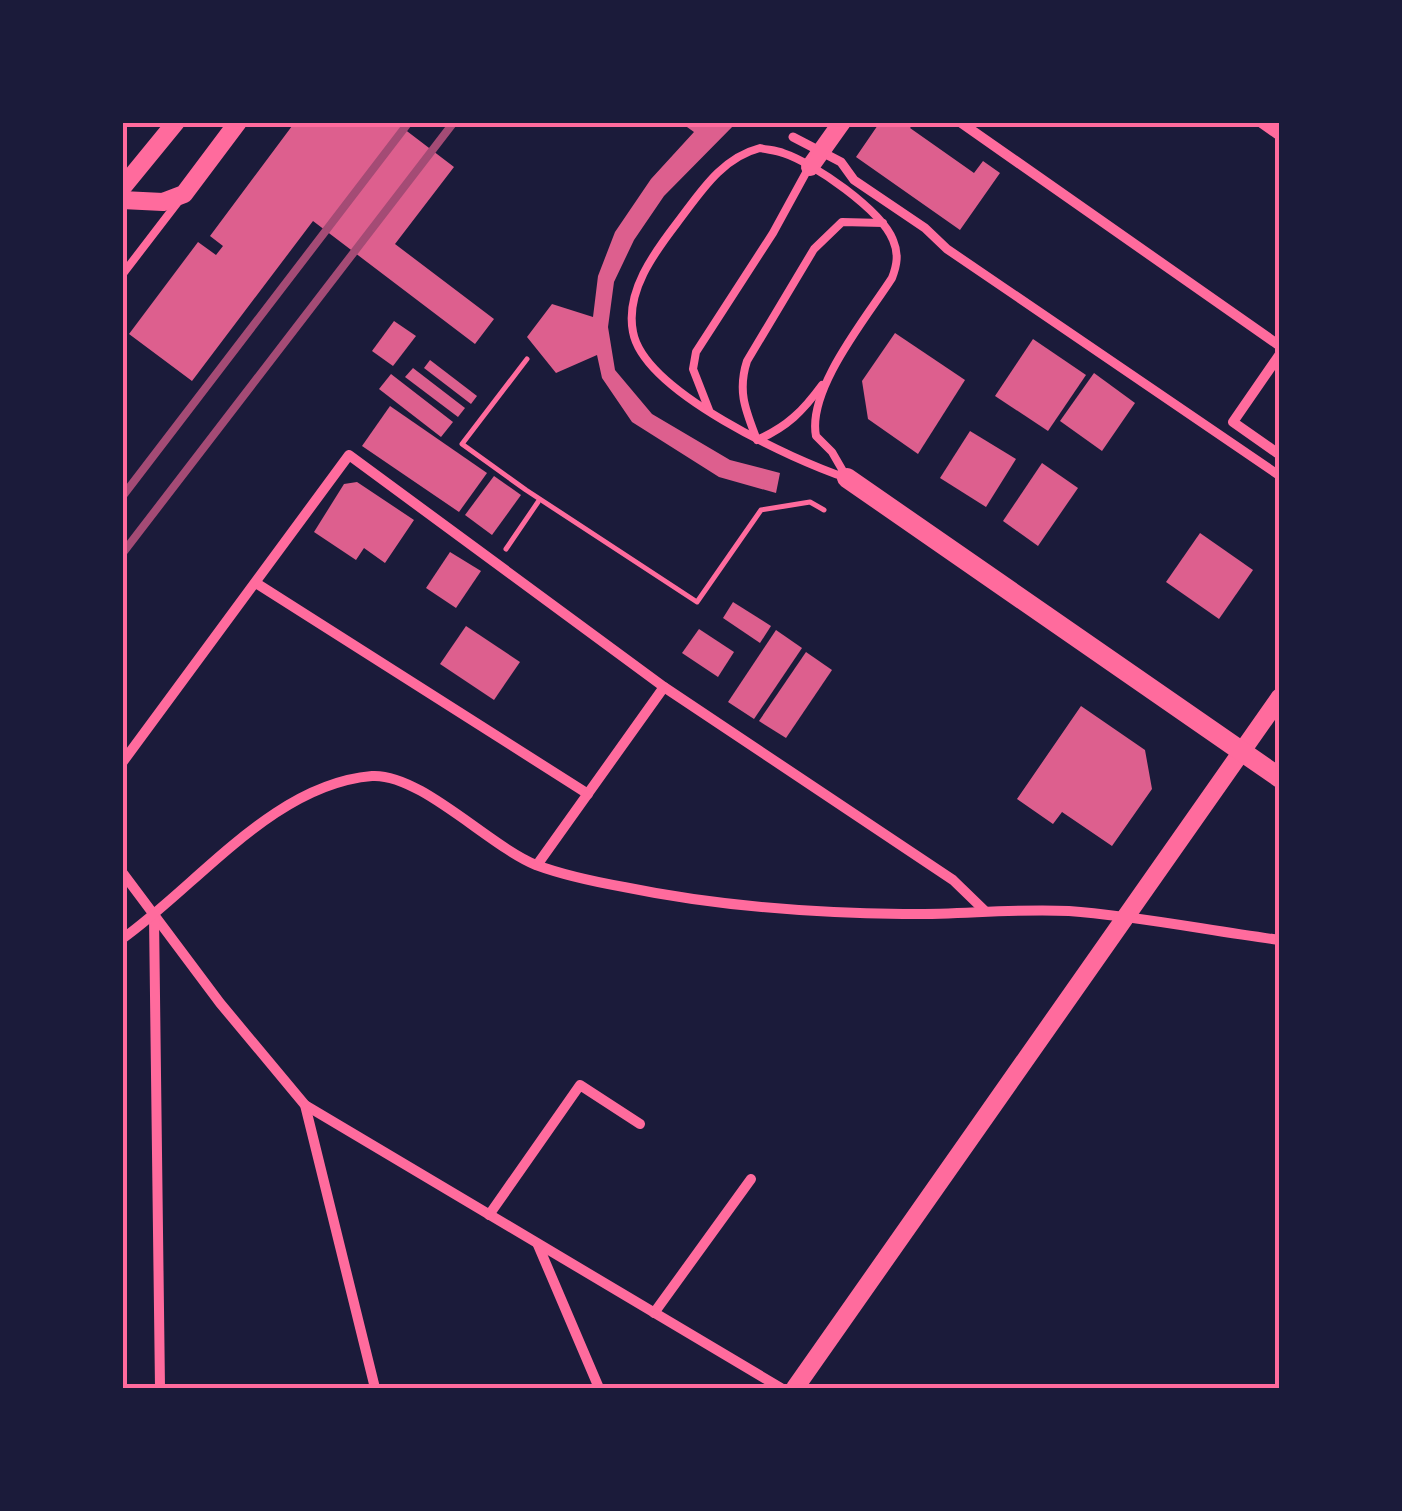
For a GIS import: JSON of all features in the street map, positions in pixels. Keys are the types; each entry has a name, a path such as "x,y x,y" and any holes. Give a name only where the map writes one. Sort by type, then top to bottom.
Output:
{"main road":[{"path":"847,478 1280,778"}],"street":[{"path":"122,188 176,122"},
{"path":"122,200 162,202 184,194 238,122"},
{"path":"810,167 842,122"},
{"path":"960,122 1280,346"},
{"path":"1260,122 1280,136"},
{"path":"794,137 841,162 854,180 926,228 947,249 1280,476"},
{"path":"1280,354 1233,422 1280,454"},
{"path":"122,763 349,455 664,687 953,880 985,911"},
{"path":"256,583 588,794"},
{"path":"537,865 664,687"},
{"path":"795,1388 1280,698"},
{"path":"122,938 154,916 272,814 327,784 375,776 401,780 491,840 537,865 624,887 735,905 905,914 1070,912 1280,940"},
{"path":"122,872 220,1003 305,1105 781,1388"},
{"path":"154,916 160,1388"},
{"path":"489,1215 580,1085 640,1124"},
{"path":"305,1105 376,1388"},
{"path":"654,1313 751,1180"},
{"path":"537,1244 599,1388"}],"lane":[{"path":"757,440 798,417 831,374 897,266 894,242 883,222 810,167 784,153 760,148 729,160 668,236 634,296 632,330 637,348 671,386 757,440 847,478"},
{"path":"709,410 693,369 696,352 773,233 810,167"},
{"path":"122,275 184,194"},
{"path":"757,440 741,398 747,361 814,250 842,222 883,222"},
{"path":"122,251 134,260"},
{"path":"831,374 814,427 816,436 832,452 847,478"}],"path":[{"path":"527,358 462,444 697,602 761,510 810,502 824,510"},
{"path":"496,564 538,502"}],"building":[{"path":"295,122 395,122 454,167 395,244 494,319 475,344 313,221 192,381 129,334 198,242 216,255 223,246 210,236"},
{"path":"680,122 737,122 664,196 634,240 614,282 608,327 615,370 652,414 730,460 780,473 776,493 719,477 632,422 602,378 597,355 556,373 527,337 552,304 593,317 598,276 615,232 651,179 694,132"},
{"path":"880,122 915,122 910,128 974,173 983,161 1000,173 960,230 856,157"},
{"path":"394,321 416,336 393,366 372,351"},
{"path":"895,333 965,380 918,454 868,419 862,381"},
{"path":"1033,339 1086,375 1048,431 995,396"},
{"path":"430,360 477,396 471,404 424,368"},
{"path":"413,368 465,408 458,417 405,377"},
{"path":"1094,373 1135,403 1102,451 1060,421"},
{"path":"391,374 453,422 441,437 379,389"},
{"path":"390,406 487,473 459,512 362,446"},
{"path":"970,431 1016,459 986,507 940,478"},
{"path":"1042,463 1078,488 1038,546 1003,521"},
{"path":"494,476 521,495 492,535 465,515"},
{"path":"357,482 414,520 385,563 364,548 356,560 314,532 344,484"},
{"path":"1200,533 1253,570 1219,619 1166,582"},
{"path":"450,552 481,571 456,608 426,588"},
{"path":"733,602 771,626 760,643 723,618"},
{"path":"466,626 520,662 494,700 440,664"},
{"path":"699,629 734,652 718,677 682,653"},
{"path":"776,630 802,648 754,719 728,702"},
{"path":"806,652 832,670 786,738 759,721"},
{"path":"1081,706 1145,750 1152,789 1112,846 1062,812 1053,824 1017,799"}],"railway":[{"path":"122,497 409,122"},
{"path":"122,554 454,122"}]}
